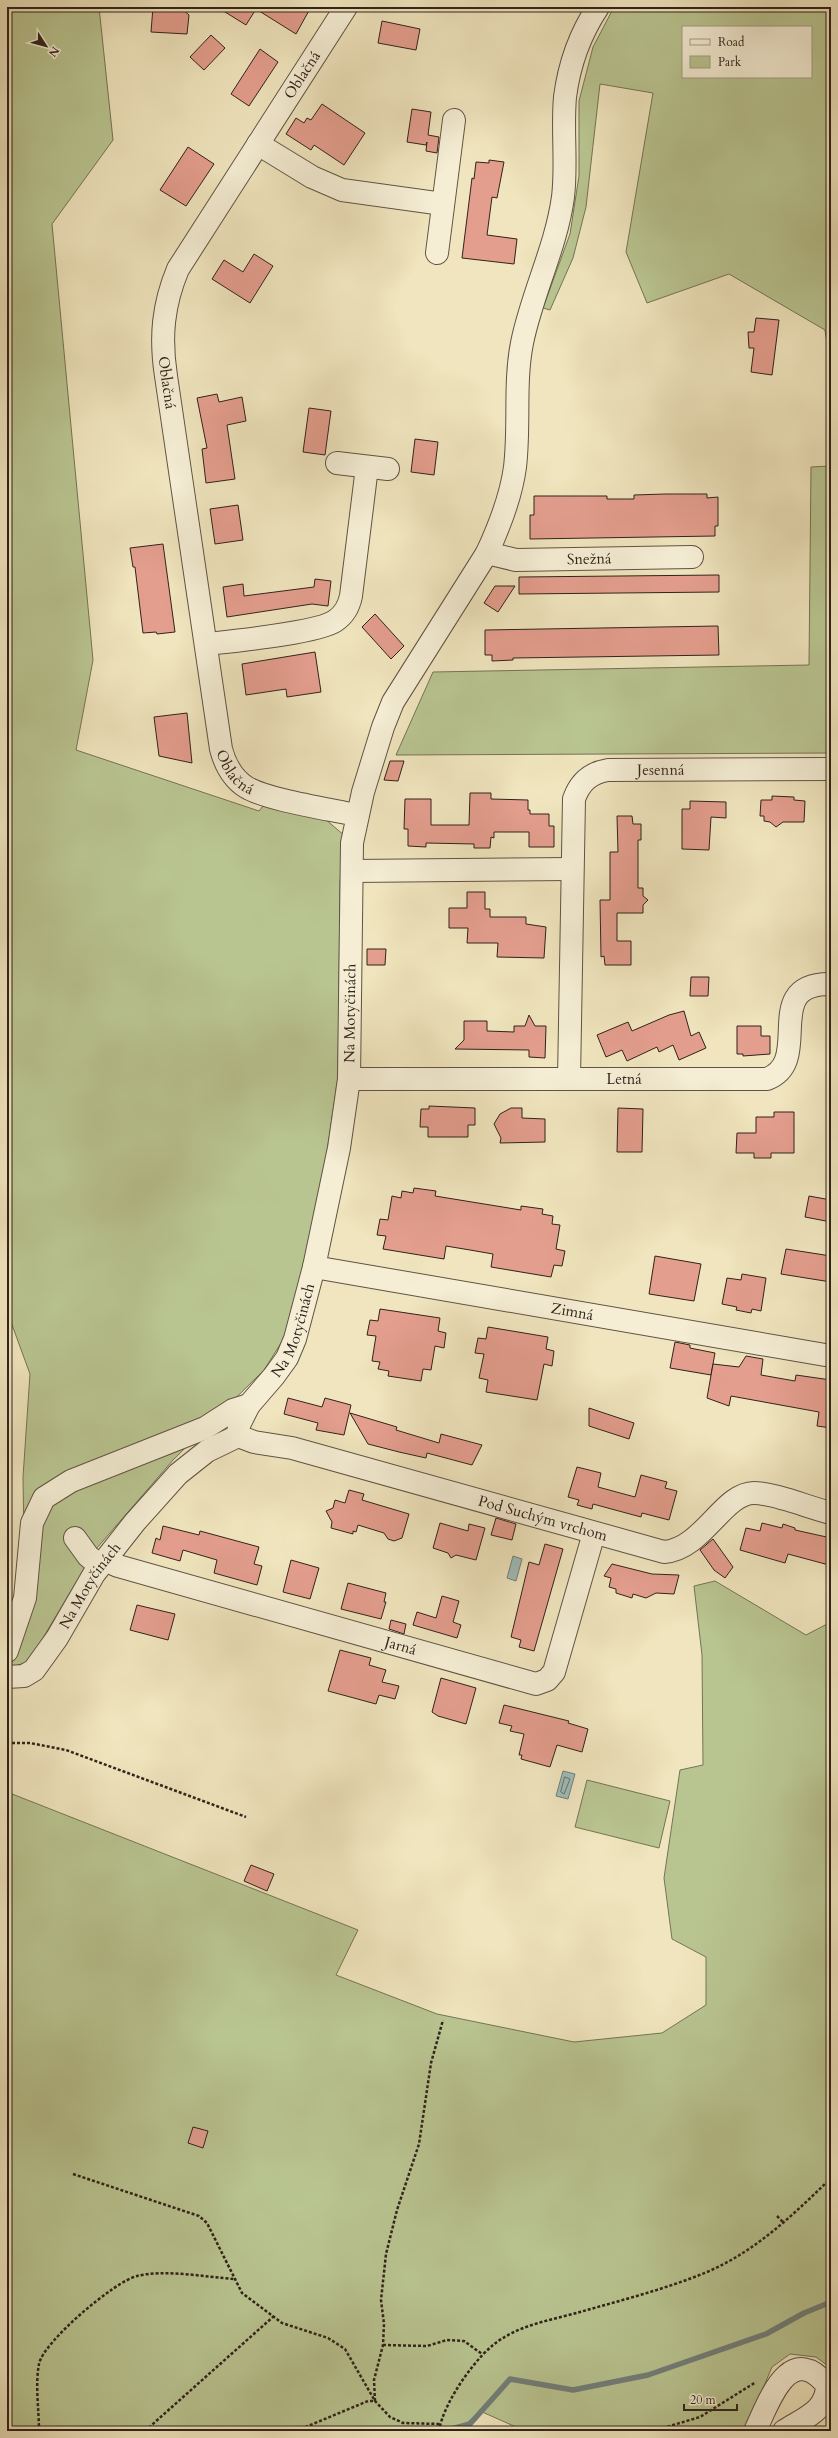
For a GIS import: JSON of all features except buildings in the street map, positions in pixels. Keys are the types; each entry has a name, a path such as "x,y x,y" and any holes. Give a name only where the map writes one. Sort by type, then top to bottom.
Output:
{"street":[{"name":"Oblačná","path":"346,7 178,269 168,294 162,330 163,360 207,644 221,749 225,763 238,780 246,787 264,794 356,815"},
{"name":"Na Motyčinách","path":"7,1677 24,1676 34,1670 57,1638 102,1563 135,1522 178,1474 207,1451 238,1436 239,1425 249,1405 287,1358 295,1339 314,1267 339,1148 349,1079 352,843 356,815 383,727 393,702 487,552 499,528 510,493 514,472 517,382 522,344 530,307 559,224 563,196 565,98 570,69 580,39 598,7"},
{"path":"437,253 454,120"},
{"path":"258,144 312,177 342,190 443,204"},
{"path":"207,644 319,628 341,616 346,610 351,596 377,468 337,463"},
{"name":"Snežná","path":"487,552 516,560 692,557"},
{"name":"Jesenná","path":"569,1080 574,799 585,780 599,772 831,769"},
{"path":"352,871 572,869"},
{"name":"Letná","path":"349,1079 761,1080 775,1076 785,1066 787,1059 791,1007 798,995 810,986 831,984"},
{"name":"Zimná","path":"314,1267 831,1356"},
{"path":"7,1651 25,1598 32,1523 44,1498 71,1481 205,1428 233,1410 249,1405"},
{"name":"Pod Suchým vrchom","path":"238,1436 254,1442 292,1448 656,1551 673,1551 687,1545 740,1497 754,1493 831,1514"},
{"name":"Jarná","path":"102,1563 536,1684 547,1680 556,1667 594,1533"},
{"path":"75,1538 88,1556 102,1563"},
{"path":"755,2431 776,2386 786,2376 797,2369 807,2370 819,2376 827,2385 827,2397 821,2408 784,2431"}],"path":[{"path":"7,1743 30,1743 66,1750 246,1817"},
{"path":"375,2401 374,2380 383,2345 384,2324 380,2300 386,2254 397,2210 419,2144 431,2063 443,2020"},
{"path":"73,2174 199,2216 207,2223 242,2293 282,2323 328,2338 345,2349 375,2401 390,2417 403,2423 440,2426"},
{"path":"439,2431 455,2394 482,2354 503,2338 539,2323 619,2301 706,2272 737,2257 768,2238 831,2178"},
{"path":"777,2216 784,2223"},
{"path":"39,2431 39,2363 56,2336 105,2294 136,2276 173,2274 234,2279"},
{"path":"145,2431 274,2316"},
{"path":"383,2345 427,2346 447,2340 464,2341 482,2354"},
{"path":"653,2431 700,2417 757,2381"},
{"path":"296,2431 368,2401 375,2401"}],"green space":[{"path":"7,7 99,7 113,140 52,224 93,660 76,750 259,811 263,806 325,819 345,836 340,882 338,1077 321,1193 288,1332 264,1370 173,1460 96,1549 31,1658 27,1662 9,1668 7,1662 7,1637 24,1542 23,1477 30,1374 7,1311"},
{"path":"614,7 831,7 831,369 825,330 729,274 647,303 626,252 653,93 600,84 586,207 573,258 550,310 543,308 570,234 579,176 579,101 593,47"},
{"path":"831,466 831,753 396,755 433,672 809,665 811,467"},
{"path":"715,1581 806,1635 831,1622 831,2368 816,2357 790,2354 772,2367 747,2426 736,2428 734,2431 525,2431 480,2411 458,2431 7,2431 7,1792 358,1930 336,1975 437,2014 574,2042 662,2033 706,2005 706,1957 672,1939 664,1878 680,1770 703,1765 702,1655 694,1586"},
{"path":"587,1780 670,1801 659,1848 575,1827"}],"water":[{"path":"513,1556 522,1559 516,1581 507,1578"},
{"path":"563,1771 575,1774 568,1799 556,1796"}],"waterway":[{"path":"444,2431 470,2424 510,2379 573,2390 648,2375 766,2334 804,2313 831,2302"}]}
